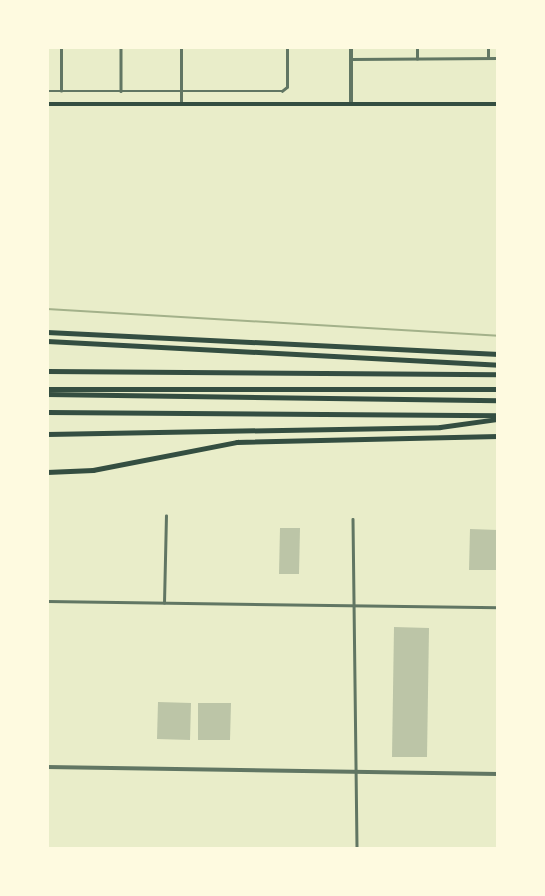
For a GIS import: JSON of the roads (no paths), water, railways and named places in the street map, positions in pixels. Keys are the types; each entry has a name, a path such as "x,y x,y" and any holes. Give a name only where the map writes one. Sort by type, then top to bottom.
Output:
{"highway":[{"path":"47,341 498,365"},
{"path":"47,370 498,374"},
{"path":"47,392 498,389"},
{"path":"67,392 498,400"},
{"path":"47,411 498,417"},
{"path":"47,433 440,427 498,417"}],"main road":[{"path":"47,104 498,104"},
{"path":"47,332 498,354"},
{"path":"47,472 93,470 237,442 498,436"}],"street":[{"path":"61,47 61,91"},
{"path":"121,47 121,91"},
{"path":"181,47 181,104"},
{"path":"47,91 286,90 287,47"},
{"path":"351,47 351,104"},
{"path":"417,47 417,59"},
{"path":"488,47 488,58"},
{"path":"351,59 498,58"},
{"path":"164,603 166,516"},
{"path":"353,519 357,849"},
{"path":"47,601 498,607"},
{"path":"47,767 498,774"}],"waterway":[{"path":"47,309 498,336"}]}
